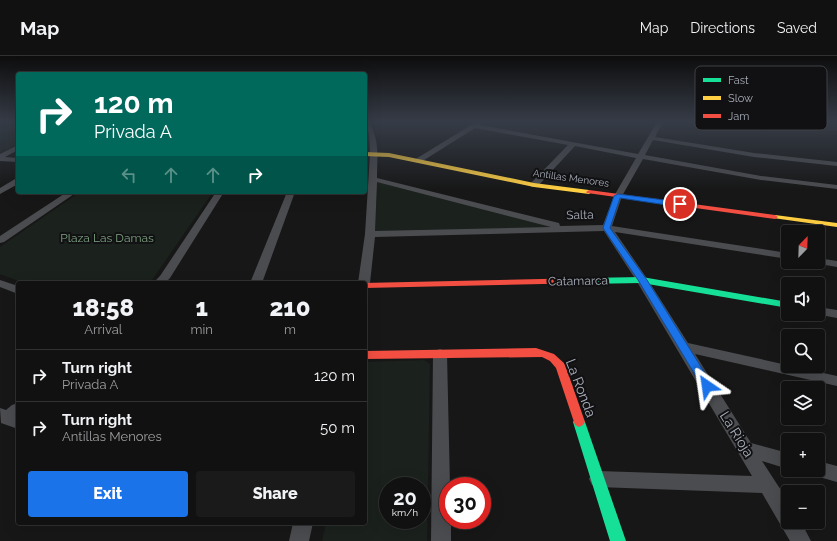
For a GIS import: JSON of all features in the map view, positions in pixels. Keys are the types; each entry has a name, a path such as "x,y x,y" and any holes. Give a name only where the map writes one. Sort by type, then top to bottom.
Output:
{"street":[{"path":"418,160 443,145"},
{"path":"534,185 572,145"},
{"path":"576,145 760,178 837,187"},
{"path":"607,228 618,196 646,145"},
{"path":"691,145 754,155 837,164"},
{"path":"0,158 16,148"},
{"name":"Antillas Menores","path":"370,154 389,155 418,160 534,185 837,225"},
{"path":"364,281 370,234 373,178 370,154"},
{"path":"0,158 16,160"},
{"path":"373,178 570,228"},
{"path":"0,191 16,182"},
{"path":"0,240 70,194"},
{"path":"161,281 219,194"},
{"path":"257,281 290,194"},
{"name":"Salta","path":"370,234 607,228 781,255"},
{"name":"La Rioja","path":"607,228 684,347 781,507"},
{"path":"825,262 837,264"},
{"name":"Catamarca","path":"367,284 642,280 781,304"},
{"path":"0,283 16,289"},
{"path":"825,312 837,314"},
{"path":"684,347 837,381"},
{"name":"La Ronda","path":"367,355 536,352 552,355 561,367 618,541"},
{"path":"440,354 441,541"},
{"path":"746,449 781,458"},
{"path":"825,471 837,474"},
{"path":"598,478 768,485"},
{"path":"299,541 303,525"},
{"path":"794,529 801,541"}],"green space":[{"path":"0,145 16,145 16,145 0,153"},
{"path":"373,179 570,228 370,234"},
{"name":"Plaza Las Damas","path":"77,194 212,194 151,281 19,281 0,274 0,247"},
{"path":"424,360 430,364 428,477 379,477 379,529 427,529 427,541 322,541 326,525 367,525 367,362"}],"traffic: fast":[{"path":"586,281 642,280 781,304"},
{"path":"579,422 618,541"}],"traffic: slow":[{"path":"367,154 389,155 534,185 589,192"},
{"path":"775,217 837,225"}],"traffic: jam":[{"path":"589,192 775,217"},
{"path":"367,285 586,281"},
{"path":"367,355 544,353 554,358 561,367 579,422"}],"route":[{"path":"680,204 618,196 607,228 642,280 707,386"}]}
